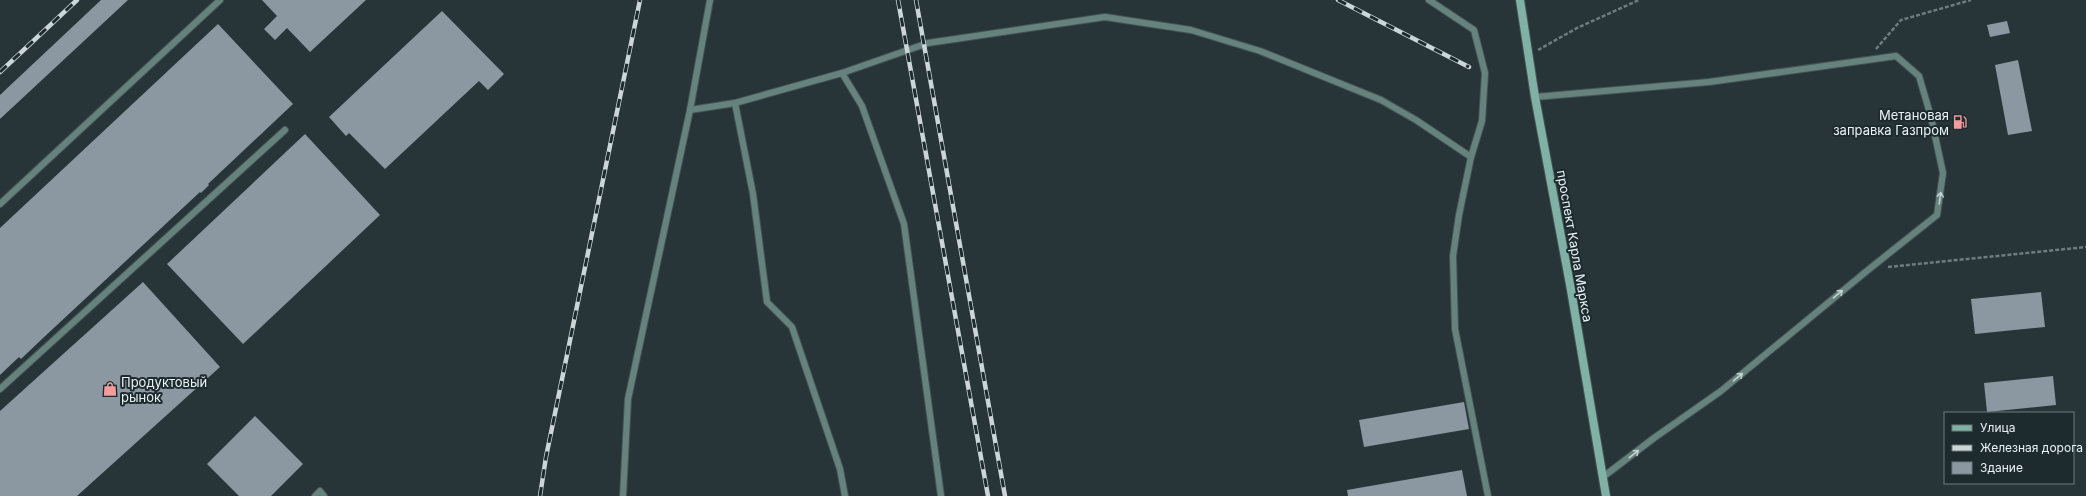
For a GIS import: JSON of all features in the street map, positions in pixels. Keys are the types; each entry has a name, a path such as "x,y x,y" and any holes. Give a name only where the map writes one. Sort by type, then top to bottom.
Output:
{"main road":[{"name":"проспект Карла Маркса","path":"1520,0 1530,55 1535,97 1571,290 1606,496"}],"lane":[{"path":"0,204 220,0"},
{"path":"623,496 628,399 690,110 710,0"},
{"path":"1429,0 1474,30 1485,73 1482,121 1471,157 1459,215 1453,256 1455,329 1488,496"},
{"path":"690,110 735,104 842,73 928,43 1105,17 1191,30 1260,51 1381,100 1416,120 1471,157"},
{"path":"1535,97 1709,82 1896,56 1919,76 1943,173 1937,215 1721,391 1654,438 1603,478"},
{"path":"842,73 862,106 904,224 941,496"},
{"path":"735,104 753,194 767,302 792,327 840,469 845,496"},
{"path":"0,389 285,130"},
{"path":"315,496 320,491 324,496"}],"path":[{"path":"1530,55 1577,28 1639,0"},
{"path":"1867,60 1900,20 1971,0"},
{"path":"1868,270 2086,247"}],"building":[{"path":"101,0 128,0 0,119 0,95"},
{"path":"262,0 366,0 310,52 287,28 275,40 264,29 277,16"},
{"path":"442,11 504,74 488,90 479,81 385,169 349,133 346,136 329,117"},
{"path":"2007,21 2010,33 1990,37 1987,25"},
{"path":"218,24 293,104 208,184 209,185 201,193 200,192 21,359 19,357 0,375 0,228"},
{"path":"2018,60 2032,131 2008,135 1995,65"},
{"path":"305,134 380,215 243,344 167,264"},
{"name":"Продуктовый рынок","path":"143,282 220,367 77,496 0,496 0,411"},
{"path":"2041,292 2045,327 1975,334 1971,299"},
{"path":"2053,376 2056,405 1987,412 1984,383"},
{"path":"1464,402 1469,429 1364,447 1359,420"},
{"path":"255,416 303,464 271,496 239,496 207,464"},
{"path":"1462,470 1467,496 1348,496 1347,490"}],"railway":[{"path":"0,72 77,0"},
{"path":"540,496 546,457 640,0"},
{"path":"898,0 988,496"},
{"path":"916,0 1005,496"},
{"path":"1338,0 1469,67"}],"place":[{"name":"Метановая заправка Газпром","path":"1960,122"},
{"name":"Продуктовый рынок","path":"110,389"}]}
